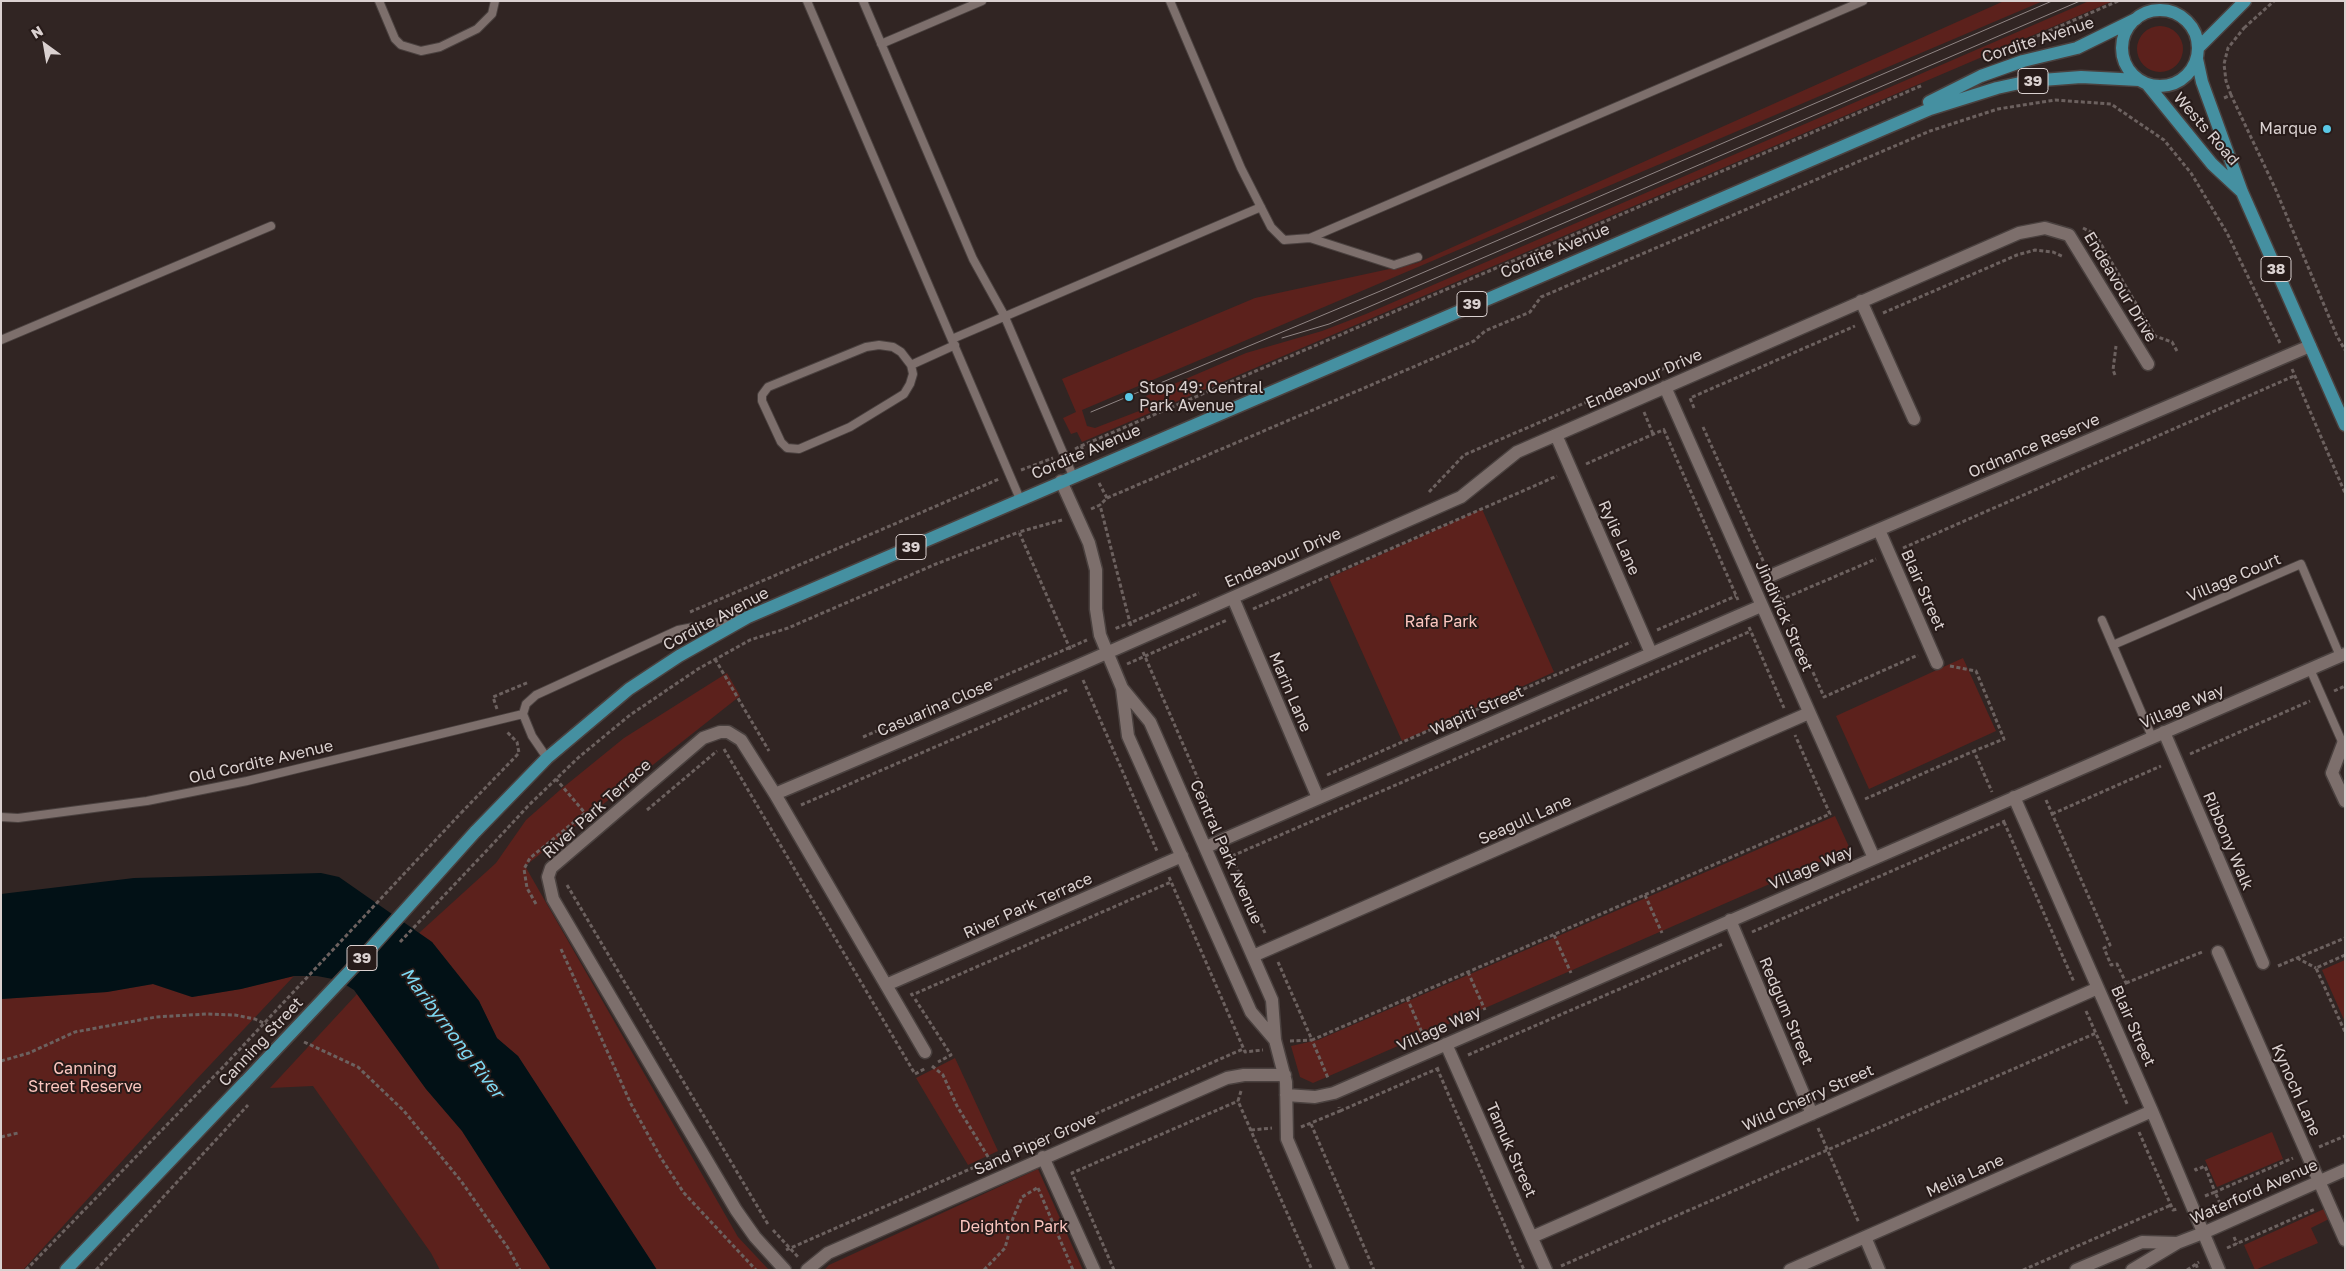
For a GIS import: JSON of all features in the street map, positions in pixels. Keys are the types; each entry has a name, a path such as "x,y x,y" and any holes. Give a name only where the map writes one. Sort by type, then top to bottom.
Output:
{"main road":[{"name":"Cordite Avenue","path":"1870,133 1981,76 2023,61 2077,48 2168,1"},
{"path":"2143,82 2157,87 2178,83 2190,73 2198,53 2245,1"},
{"name":"39","path":"2140,16 2162,10 2179,15 2192,27 2198,53"},
{"name":"38","path":"2140,16 2125,34 2123,55 2126,64 2143,82"},
{"name":"Wests Road","path":"2198,53 2210,103 2242,192 2345,425"},
{"name":"Cordite Avenue","path":"475,832 547,758 629,689 687,652 748,617 1870,133 1958,99 2029,81 2081,77 2143,82"},
{"name":"Wests Road","path":"2143,82 2177,120 2212,164 2242,192"},
{"name":"Canning Street","path":"66,1270 362,958 475,832"}],"street":[{"name":"Endeavour Drive","path":"1107,652 1461,497 1517,452 2019,233 2045,228 2069,235 2148,364"},
{"path":"1861,302 1914,418"},
{"name":"Ordnance Reserve","path":"1770,576 2310,346"},
{"name":"Jindivick Street","path":"1665,387 1874,858"},
{"name":"Rylie Lane","path":"1556,435 1651,653"},
{"name":"Central Park Avenue","path":"1061,481 1090,550 1096,570 1096,609 1100,635 1114,670 1122,688 1150,722 1272,1000 1275,1040 1284,1075 1287,1139 1343,1270"},
{"name":"Blair Street","path":"1879,530 1937,663"},
{"name":"Marin Lane","path":"1233,598 1318,798"},
{"name":"Wapiti Street","path":"1206,847 1761,606"},
{"name":"Casuarina Close","path":"775,794 1107,652"},
{"name":"Village Way","path":"1286,1095 1316,1097 1334,1093 2342,655"},
{"name":"Central Park Avenue","path":"1122,688 1128,736 1252,1012 1275,1040"},
{"name":"Seagull Lane","path":"1253,956 1809,713"},
{"name":"River Park Terrace","path":"736,736 728,732 720,732 703,738 555,864 548,877 553,899 736,1210 785,1270"},
{"name":"Ribbony Walk","path":"2158,734 2176,760 2263,963"},
{"path":"736,736 741,740 775,794 925,1052"},
{"path":"2343,744 2332,773 2345,801"},
{"name":"Blair Street","path":"2014,797 2152,1111 2219,1270"},
{"name":"River Park Terrace","path":"886,985 1182,856"},
{"name":"Redgum Street","path":"1730,920 1812,1114"},
{"name":"Kynoch Lane","path":"2218,952 2345,1240"},
{"name":"Wild Cherry Street","path":"1532,1237 2098,988"},
{"name":"Tamuk Street","path":"1446,1044 1546,1270"},
{"name":"Sand Piper Grove","path":"808,1269 828,1253 1043,1157 1227,1078 1244,1075 1284,1075"},
{"name":"Melia Lane","path":"1790,1270 2152,1111"},
{"path":"1043,1157 1094,1270"},
{"name":"Waterford Avenue","path":"2132,1270 2176,1243 2203,1234 2345,1170"},
{"path":"1865,1237 1879,1270"},
{"name":"Waterford Avenue","path":"2076,1270 2142,1242 2176,1243"}],"lane":[{"path":"379,1 395,39 406,48 421,51 440,47 477,30 492,14 495,1"},
{"path":"807,1 1020,499"},
{"path":"863,1 973,259 1004,315 1073,476"},
{"path":"881,44 982,1"},
{"path":"1170,1 1241,168 1271,227 1284,240 1310,238 1863,1"},
{"path":"911,365 1004,315 1261,207"},
{"path":"1,340 271,226"},
{"path":"1310,238 1394,265 1418,258"},
{"path":"879,345 893,347 901,352 911,365 913,374 904,394 850,427 799,449 787,448 781,442 762,401 762,395 768,387 866,347 879,345"},
{"name":"Village Court","path":"2113,645 2301,564 2342,655"},
{"path":"547,758 532,736 523,714 526,704 536,695 678,630 748,617"},
{"path":"2102,620 2158,734"},
{"path":"2310,669 2343,744"},
{"name":"Old Cordite Avenue","path":"1,817 18,818 156,800 247,781 523,714"}],"path":[{"path":"2018,44 2118,1"},
{"path":"2274,1 2244,28 2228,48 2224,64 2226,81 2275,188 2337,336 2345,350"},
{"path":"2232,14 2244,28"},
{"path":"1081,446 1927,83"},
{"path":"2210,103 2231,95"},
{"path":"1107,498 1474,341 1484,331 1530,312 1541,297 1930,131 1998,109 2055,100 2111,104 2164,140 2191,173 2227,233 2286,356 2345,493"},
{"path":"2156,134 2177,120"},
{"path":"801,806 1697,416 1690,398 2017,255 2035,250 2053,252 2064,257 2068,263"},
{"path":"2115,375 2113,370 2117,350 2116,342"},
{"path":"1780,600 1918,543 2294,376"},
{"path":"1423,495 1432,491 1464,455 1631,383 1653,434"},
{"path":"1701,424 1824,697 1923,653"},
{"path":"490,847 528,806 586,751 630,715 715,659 750,640 788,628 1019,532"},
{"path":"1130,623 1203,591"},
{"path":"1311,782 1736,596"},
{"path":"1232,856 1751,631"},
{"path":"854,741 1070,647"},
{"path":"715,659 772,756"},
{"path":"1937,663 1976,671 2004,738 1974,752"},
{"path":"2052,814 2345,686"},
{"path":"639,816 753,723"},
{"path":"2039,786 2110,945 2104,948 2111,965 2117,964 2126,983 2116,987 2120,996"},
{"path":"790,787 806,814"},
{"path":"26,1270 225,1065 461,813"},
{"path":"1217,823 1225,819"},
{"path":"555,864 751,1199 770,1227 808,1269"},
{"path":"902,978 912,995 1171,882"},
{"path":"1645,895 1668,948"},
{"path":"1554,935 1578,987"},
{"path":"2316,968 2345,956"},
{"path":"2297,958 2316,968 2345,1032"},
{"path":"1468,972 1491,1024"},
{"path":"1407,998 1524,1270"},
{"path":"1,1061 29,1053 75,1032 156,1017 206,1014 236,1015 255,1019 278,1030"},
{"path":"1560,1266 2096,1033"},
{"path":"302,1041 358,1067 404,1111 461,1181 508,1248 520,1270"},
{"path":"772,1256 1243,1049"},
{"path":"931,1066 943,1075 958,1106 990,1160"},
{"path":"1244,1075 1238,1101 1312,1270"},
{"path":"1114,1270 1072,1173 1238,1101"},
{"path":"96,1270 251,1102"},
{"path":"1812,1114 1865,1237"},
{"path":"1311,1124 1374,1270"},
{"path":"1,1137 18,1133"},
{"path":"2192,1161 2196,1170 2205,1166 2215,1192 2345,1136"},
{"path":"984,1270 1005,1248 1012,1218 1022,1197 1037,1188"},
{"path":"2187,1270 2212,1255 2328,1204"},
{"path":"2023,1270 2171,1205"},
{"path":"2196,1264 2198,1270"}],"green space":[{"path":"2004,1 2043,1 1082,410 1087,426 1095,428 1139,411 1150,406 1146,396 1246,353 1322,331 1366,314 2089,1 2113,1 1082,442 1077,432 1071,434 1063,418 1076,412 1062,379 1255,298 1417,263"},
{"path":"2156,26 2164,26 2173,30 2179,36 2183,49 2179,62 2173,68 2164,72 2156,72 2147,68 2141,62 2137,53 2137,45 2141,36 2147,30"},
{"name":"Rafa Park","path":"1482,509 1554,672 1402,741 1329,578"},
{"path":"1963,658 1996,731 1869,789 1836,716"},
{"path":"727,673 740,696 525,866 738,1237 769,1270 657,1270 518,1056 497,1039 479,1001 432,942 419,933 496,863 526,820 560,790 624,738"},
{"path":"1835,816 1850,849 1313,1083 1300,1077 1291,1046 1318,1040"},
{"path":"2345,960 2345,1022 2322,970"},
{"name":"Canning Street Reserve","path":"294,976 194,1082 23,1270 1,1270 1,999 107,992 153,984 192,997 241,989"},
{"path":"357,994 426,1089 462,1131 551,1270 440,1270 431,1253 313,1086 270,1088"},
{"path":"955,1058 998,1151 968,1165 916,1078"},
{"path":"2272,1132 2283,1159 2217,1187 2205,1160"},
{"name":"Deighton Park","path":"1038,1169 1083,1270 824,1270 829,1265"},
{"path":"2324,1209 2329,1219 2311,1228 2318,1243 2255,1270 2244,1245"}],"water":[{"name":"Maribyrnong River","path":"321,873 339,877 432,942 479,1001 497,1038 518,1056 657,1270 551,1270 462,1131 426,1089 354,990 338,980 317,976 294,976 241,989 192,997 153,984 107,992 1,999 1,894 134,878"}],"tram line":[{"path":"1091,412 1378,292 2052,1"},
{"path":"1282,338 1329,324 2080,1"}],"place":[{"name":"Marque","path":"2327,129"},
{"name":"Stop 49: Central Park Avenue","path":"1129,397"}]}
